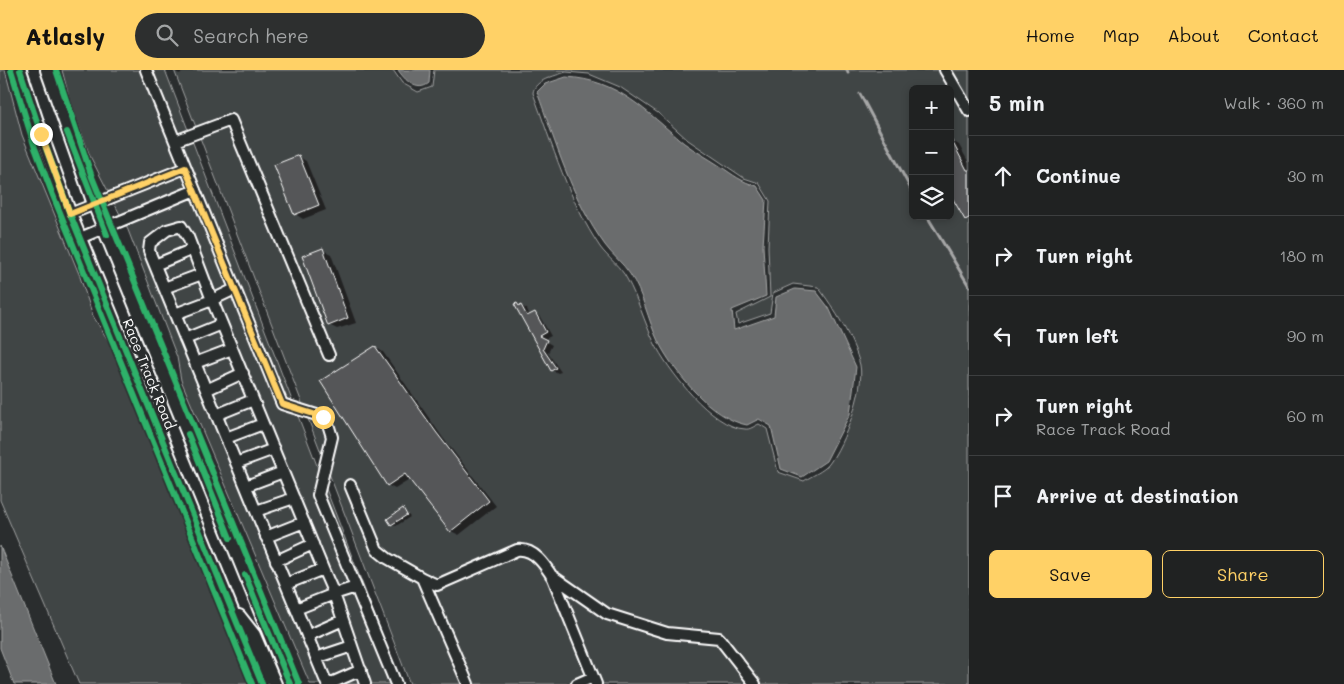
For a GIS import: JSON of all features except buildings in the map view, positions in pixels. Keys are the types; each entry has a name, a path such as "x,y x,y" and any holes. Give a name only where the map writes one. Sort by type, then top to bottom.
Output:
{"main road":[{"name":"Race Track Road","path":"20,70 38,127 70,214 262,684"},
{"name":"Race Track Road","path":"47,70 72,149 290,684"},
{"path":"231,606 254,635 275,684"}],"lane":[{"path":"146,70 282,404 323,417 328,424 332,437 318,496 396,684"},
{"path":"945,70 969,111"},
{"path":"175,142 232,120 329,355"},
{"path":"70,214 185,168"},
{"path":"80,238 195,190"},
{"path":"360,670 328,684 316,658 149,251 150,243 167,230 182,226 193,249 242,374 334,594 365,684"},
{"path":"155,265 193,249"},
{"path":"164,288 202,274"},
{"path":"175,314 235,289"},
{"path":"185,339 222,324"},
{"path":"195,363 232,349"},
{"path":"206,390 242,374"},
{"path":"216,415 254,400"},
{"path":"226,438 263,424"},
{"path":"236,463 274,449"},
{"path":"246,486 283,472"},
{"path":"350,485 377,550 387,558 437,585 517,550 525,549 536,556 551,575 595,681 577,684"},
{"path":"256,511 294,498"},
{"path":"266,537 304,522"},
{"path":"276,561 313,544"},
{"path":"286,584 323,569"},
{"path":"551,575 607,614 667,633 719,638 755,684"},
{"path":"422,578 468,684"},
{"path":"296,610 356,587"},
{"path":"307,636 343,620"},
{"path":"316,658 352,646"}],"shaded area":[{"path":"0,70 5,70 22,135 79,274 93,316 112,347 249,684 79,684 0,500"},
{"path":"62,70 165,70 401,684 310,684 181,380 177,357 128,230 90,156 71,104"},
{"path":"174,70 393,70 402,83 418,92 432,87 434,70 969,70 969,684 410,684","holes":["566,72 589,74 620,87 658,113 688,140 744,178 759,183 770,201 768,247 770,297 736,314 738,324 770,313 773,293 793,284 818,287 843,325 860,365 861,376 856,402 847,430 835,455 827,467 804,481 778,472 767,429 759,424 745,429 732,426 719,419 705,408 680,381 654,342 627,279 600,247 579,211 562,172 533,93 537,85 551,77"]},
{"path":"398,70 430,70 429,83 425,86 416,86 404,78"},
{"path":"566,77 585,79 601,84 630,99 688,146 738,178 757,186 766,200 763,246 766,296 732,310 734,330 774,316 776,297 795,289 816,291 829,308 856,367 850,414 826,461 802,477 781,469 771,426 759,419 747,425 720,414 695,392 673,366 665,353 654,333 635,281 605,245 583,209 566,171 537,92 545,84"},
{"path":"0,546 56,684 14,684 0,648"}],"waterway":[{"path":"860,94 909,186"},
{"path":"929,220 969,286"}],"cycle path":[{"path":"11,70 35,148 52,193 252,684"},
{"path":"20,70 70,214 262,684"},
{"path":"56,70 92,177 299,684"},
{"path":"67,132 107,235"},
{"path":"188,434 230,538"},
{"path":"245,575 290,684"}],"route":[{"path":"41,134 70,214 185,168 282,404 323,417"}]}
